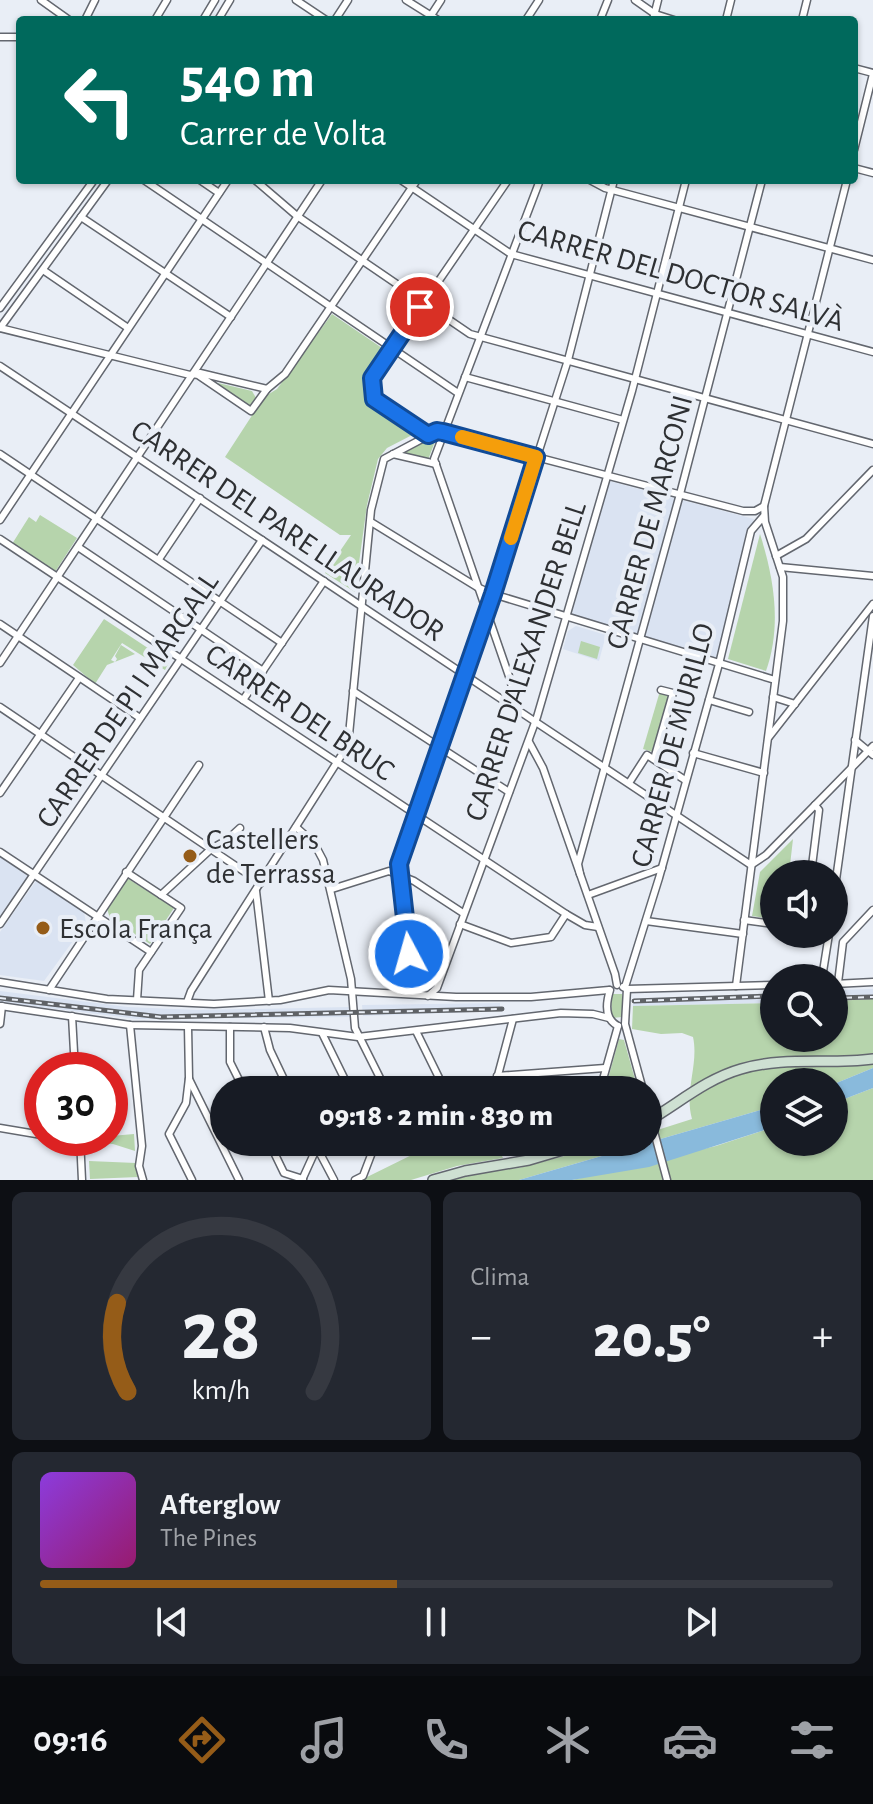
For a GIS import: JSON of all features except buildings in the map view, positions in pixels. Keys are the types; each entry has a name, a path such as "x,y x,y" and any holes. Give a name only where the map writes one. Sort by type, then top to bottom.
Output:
{"main road":[{"path":"662,1111 692,1092 744,1068 794,1061 873,1059"},
{"path":"433,1180 543,1156"}],"street":[{"path":"41,0 63,16"},
{"path":"296,0 320,16"},
{"path":"406,0 426,16"},
{"path":"635,0 653,16"},
{"path":"858,134 873,74"},
{"path":"0,308 91,184"},
{"path":"105,184 0,328 198,375 251,411 267,389 280,381 414,184"},
{"path":"150,184 458,393"},
{"path":"206,184 219,193"},
{"path":"0,520 225,184"},
{"path":"260,184 297,216 470,334 873,444"},
{"path":"0,663 319,184"},
{"name":"CARRER DEL DOCTOR SALVÀ","path":"406,184 511,254 873,352"},
{"path":"428,435 374,399 372,378 505,184"},
{"path":"505,701 512,689 511,682 434,459 538,184"},
{"path":"600,184 873,260"},
{"path":"414,994 399,864 493,594 568,360 613,184"},
{"name":"CARRER D'ALEXANDER BELL","path":"428,996 437,988 536,721 635,379 685,184"},
{"name":"CARRER DE MARCONI","path":"580,874 578,864 729,313 761,184"},
{"path":"736,986 783,621 780,567 763,517 764,506 846,184"},
{"path":"81,217 231,317"},
{"path":"43,270 128,328"},
{"name":"CARRER DEL PARE LLAURADOR","path":"0,366 751,865"},
{"path":"193,374 267,389"},
{"path":"465,377 623,420"},
{"path":"187,1002 191,991 348,745 371,522 384,459 437,431 743,511 755,511 764,506"},
{"path":"0,454 282,643"},
{"path":"393,454 436,465"},
{"path":"776,556 806,539 873,470"},
{"path":"159,559 200,498"},
{"name":"CARRER DE MURILLO","path":"623,987 662,868 719,664 751,531 763,517"},
{"path":"371,522 493,594 775,680"},
{"name":"CARRER DEL BRUC","path":"0,539 566,914 585,925 598,927"},
{"name":"CARRER DE PI I MARGALL","path":"0,924 262,540"},
{"path":"78,547 263,671"},
{"path":"780,567 873,576"},
{"path":"243,700 324,581"},
{"path":"769,737 873,604"},
{"path":"839,860 873,616"},
{"path":"0,624 140,718"},
{"path":"0,793 79,678"},
{"path":"654,759 673,693 661,690"},
{"path":"353,691 509,792"},
{"path":"773,697 795,704"},
{"path":"709,700 749,712"},
{"path":"0,707 261,883"},
{"path":"751,865 766,855 871,750 855,740"},
{"path":"529,742 543,768 615,974 623,987 621,1025 603,1076"},
{"path":"693,753 764,773"},
{"path":"629,783 647,755 685,780"},
{"path":"49,990 199,765"},
{"path":"813,860 819,810 815,805"},
{"path":"296,827 319,851 332,889 358,1037 379,1076"},
{"path":"161,895 211,849 240,828"},
{"path":"569,842 584,843"},
{"path":"0,852 151,952"},
{"path":"588,895 662,868"},
{"path":"332,889 389,871 463,913"},
{"path":"126,872 181,908 139,970 137,1000"},
{"path":"256,891 256,912 269,1001"},
{"path":"242,911 249,909 256,912"},
{"path":"848,937 873,910"},
{"path":"460,924 511,943 551,937 566,914"},
{"path":"744,920 760,922"},
{"path":"646,921 743,934"},
{"path":"0,982 107,999 229,1004 269,1001 329,990 428,996 531,997 623,987 760,985"},
{"path":"848,983 873,982"},
{"path":"609,990 609,1018"},
{"path":"0,1024 1,1006 130,1025 264,1027 358,1037 561,1013 593,1014 621,1025 638,1076"},
{"path":"72,1016 74,1052"},
{"path":"513,1019 497,1076 605,1068"},
{"path":"130,1025 142,1146 139,1166 143,1180"},
{"path":"188,1027 186,1103 169,1134 192,1180"},
{"path":"230,1027 230,1062 237,1076"},
{"path":"264,1027 270,1050 282,1076"},
{"path":"416,1031 438,1076"},
{"path":"322,1033 343,1076"},
{"path":"189,1078 239,1180"},
{"path":"0,1128 24,1132"},
{"path":"81,1156 82,1180"},
{"path":"276,1156 284,1173 303,1179 312,1156"},
{"path":"322,1156 334,1180"},
{"path":"355,1180 363,1176 371,1156"},
{"path":"660,1156 667,1180"}],"shaded area":[{"path":"609,481 754,519 716,659 572,614"},
{"path":"576,626 606,635 599,661 563,649 568,631"},
{"path":"0,857 28,876 0,916"},
{"name":"Escola França","path":"36,881 84,912 86,923 44,981 0,975 0,932"},
{"path":"873,989 873,999 848,1000 848,990"},
{"path":"0,991 128,1007 197,1010 350,1007 350,1017 138,1019 0,1002"},
{"path":"760,994 760,1003 633,1006 633,999"},
{"path":"500,1003 500,1011 363,1016 362,1005"}],"green space":[{"path":"332,314 385,350 367,375 370,403 375,403 416,430 416,433 387,448 378,459 367,505 355,592 325,573 351,535 340,535 225,457 264,397 277,389"},
{"path":"214,382 252,391 256,398 248,407"},
{"path":"437,436 428,460 402,454"},
{"path":"40,515 77,538 55,572 12,544 29,517 36,522"},
{"path":"760,534 772,585 775,619 766,671 728,659"},
{"path":"104,619 169,662 165,670 122,643 111,660 115,662 107,665 95,684 73,665"},
{"path":"581,641 600,647 597,659 578,653"},
{"path":"121,645 135,654 115,662"},
{"path":"660,691 670,694 653,752 643,749"},
{"path":"793,839 791,860 772,860"},
{"path":"760,872 760,917 752,916"},
{"path":"127,878 174,908 150,944 110,918 107,909"},
{"path":"611,994 622,994 622,1017 612,1018"},
{"path":"873,999 873,1068 848,1078 848,1068 760,1068 760,1110 662,1139 662,1129 692,1119 693,1037 682,1033 661,1034 632,1029 633,1006 760,1003 760,1052 848,1052 848,1000"},
{"path":"619,1039 624,1040 634,1076 609,1076"},
{"path":"873,1088 873,1180 572,1180 716,1146 760,1132 760,1156 848,1156 848,1098"},
{"path":"134,1134 135,1151 128,1149 128,1135"},
{"path":"410,1156 503,1158 457,1166 411,1180 361,1180"},
{"path":"564,1156 602,1156 519,1180 453,1180 488,1171 519,1168"},
{"path":"89,1161 136,1163 138,1177 90,1179"}],"water":[{"path":"873,1068 873,1088 848,1098 848,1078"},
{"path":"760,1110 760,1131 649,1167 572,1180 519,1180 602,1156 662,1156 662,1139"}],"railway":[{"path":"634,1001 760,996"},
{"path":"848,998 873,997"},
{"path":"0,998 161,1017 502,1009"}],"slow traffic":[{"path":"462,437 536,457 511,538"}],"place":[{"name":"Castellers de Terrassa","path":"190,856"},
{"name":"Escola França","path":"43,928"}],"route":[{"path":"409,954 399,864 493,594 536,457 443,432 428,435 374,399 372,378 420,307"}]}
